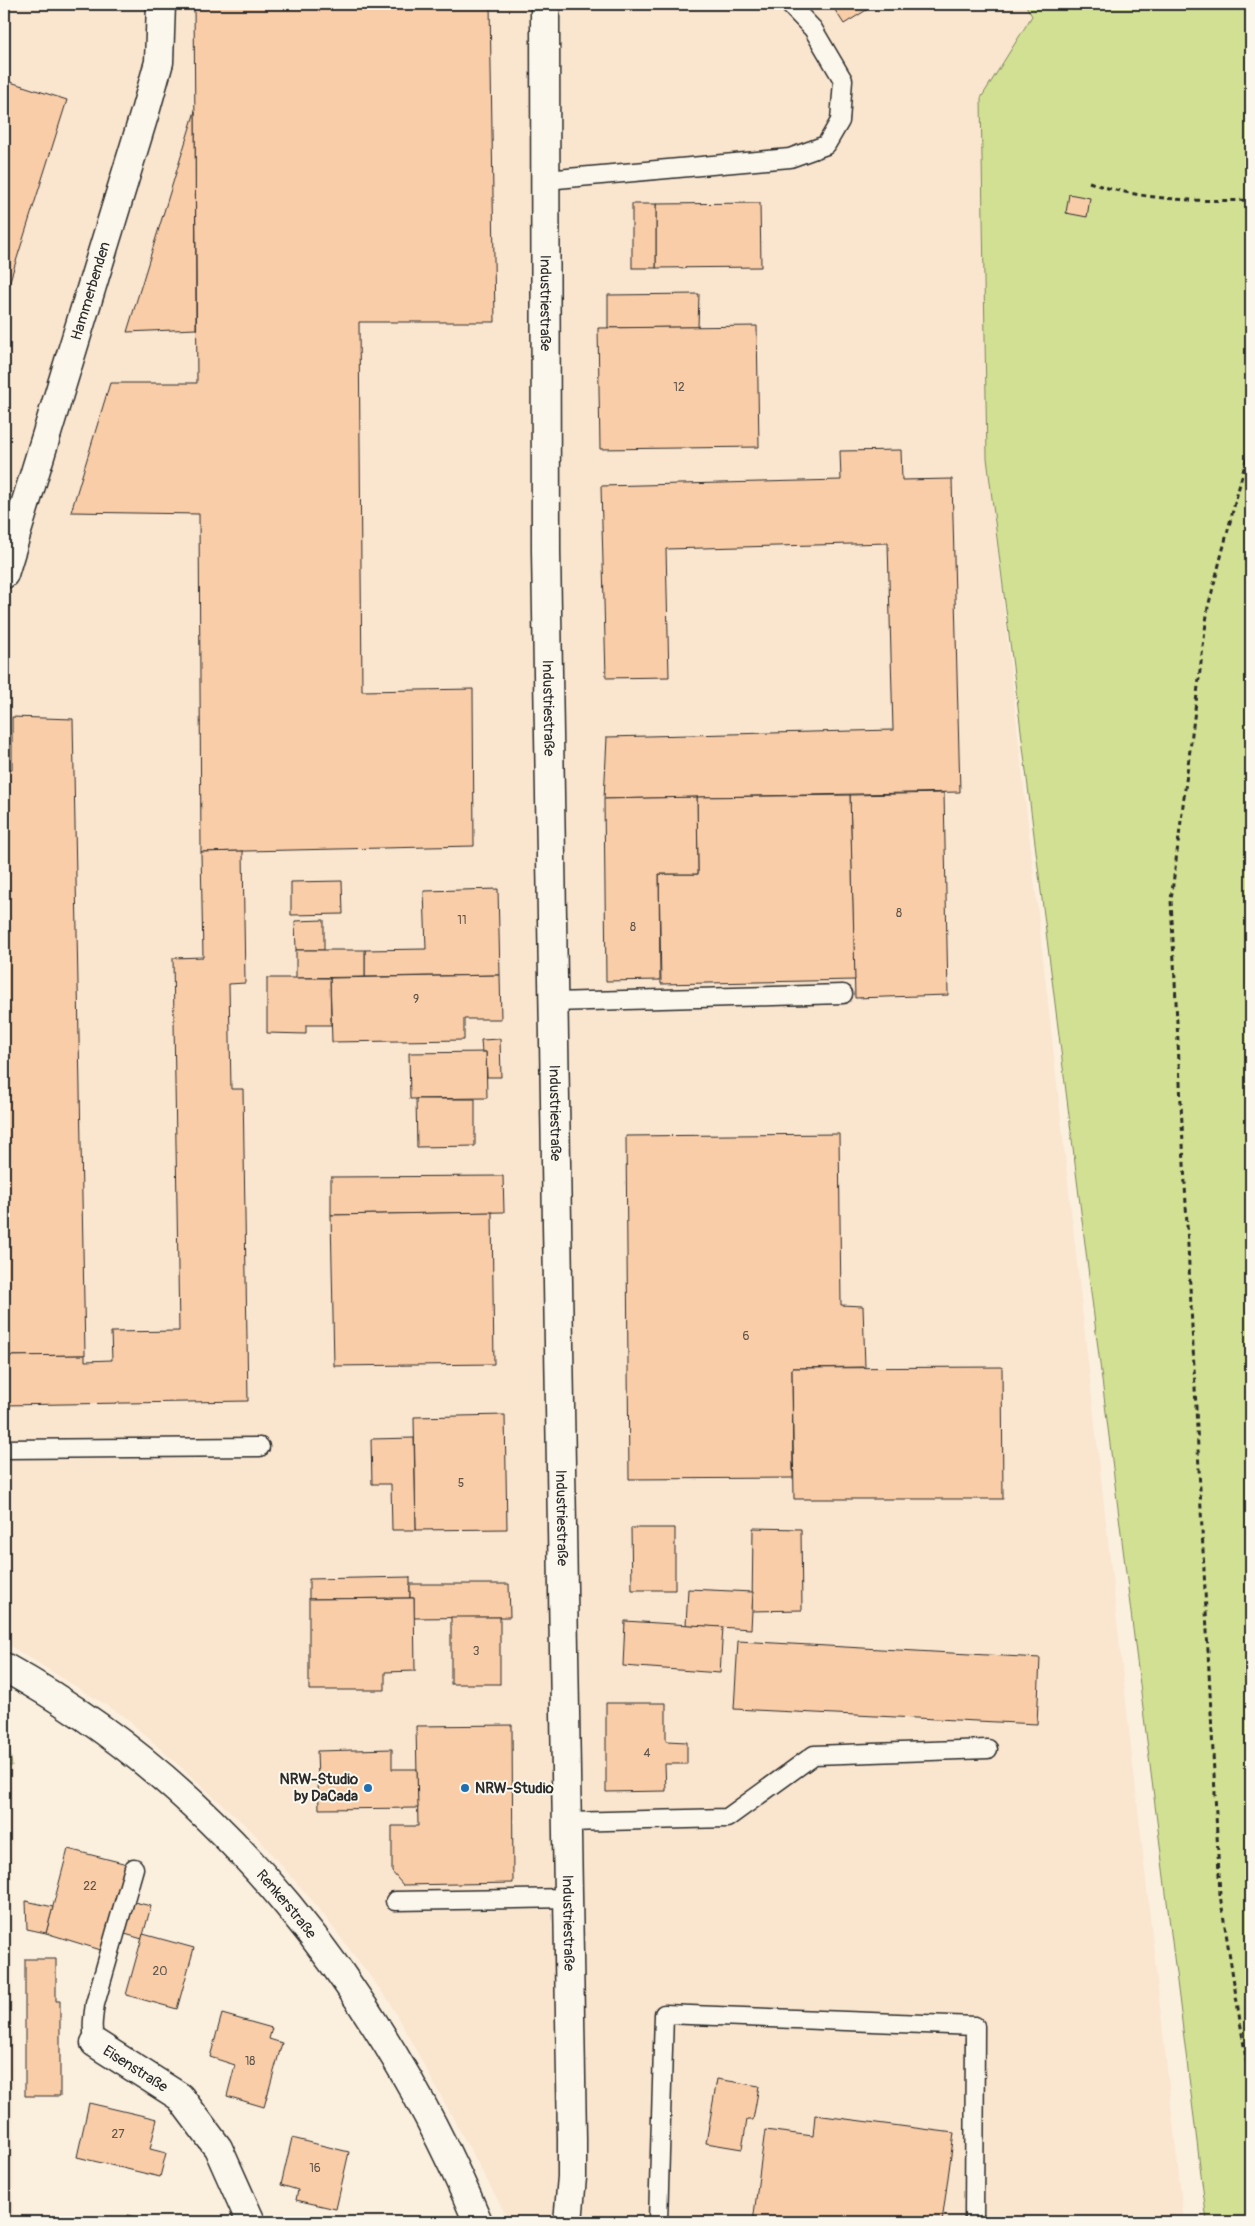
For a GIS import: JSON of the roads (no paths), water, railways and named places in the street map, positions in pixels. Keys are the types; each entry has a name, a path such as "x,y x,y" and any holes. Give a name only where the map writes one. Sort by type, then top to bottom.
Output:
{"street":[{"name":"Hammerbenden","path":"4,574 152,87 158,62 161,4"},
{"name":"Industriestraße","path":"545,4 546,551 572,2176 568,2222"},
{"name":"Renkerstraße","path":"4,1667 113,1737 179,1791 235,1843 302,1921 368,2011 457,2172 478,2222"},
{"name":"Eisenstraße","path":"95,2043 180,2097 218,2148 251,2222"}],"lane":[{"path":"546,180 790,158 826,145 840,121 843,80 813,29 789,4"},
{"path":"554,1002 843,994"},
{"path":"4,1449 260,1447"},
{"path":"567,1822 727,1818 814,1756 988,1749"},
{"name":"Eisenstraße","path":"95,2043 92,2033 92,2022 95,2004 134,1868"},
{"path":"395,1902 568,1898"},
{"path":"658,2222 664,2014 975,2026 974,2222"}],"place":[{"name":"NRW-Studio by DaCada","path":"368,1788"},
{"name":"NRW-Studio","path":"465,1788"}]}
